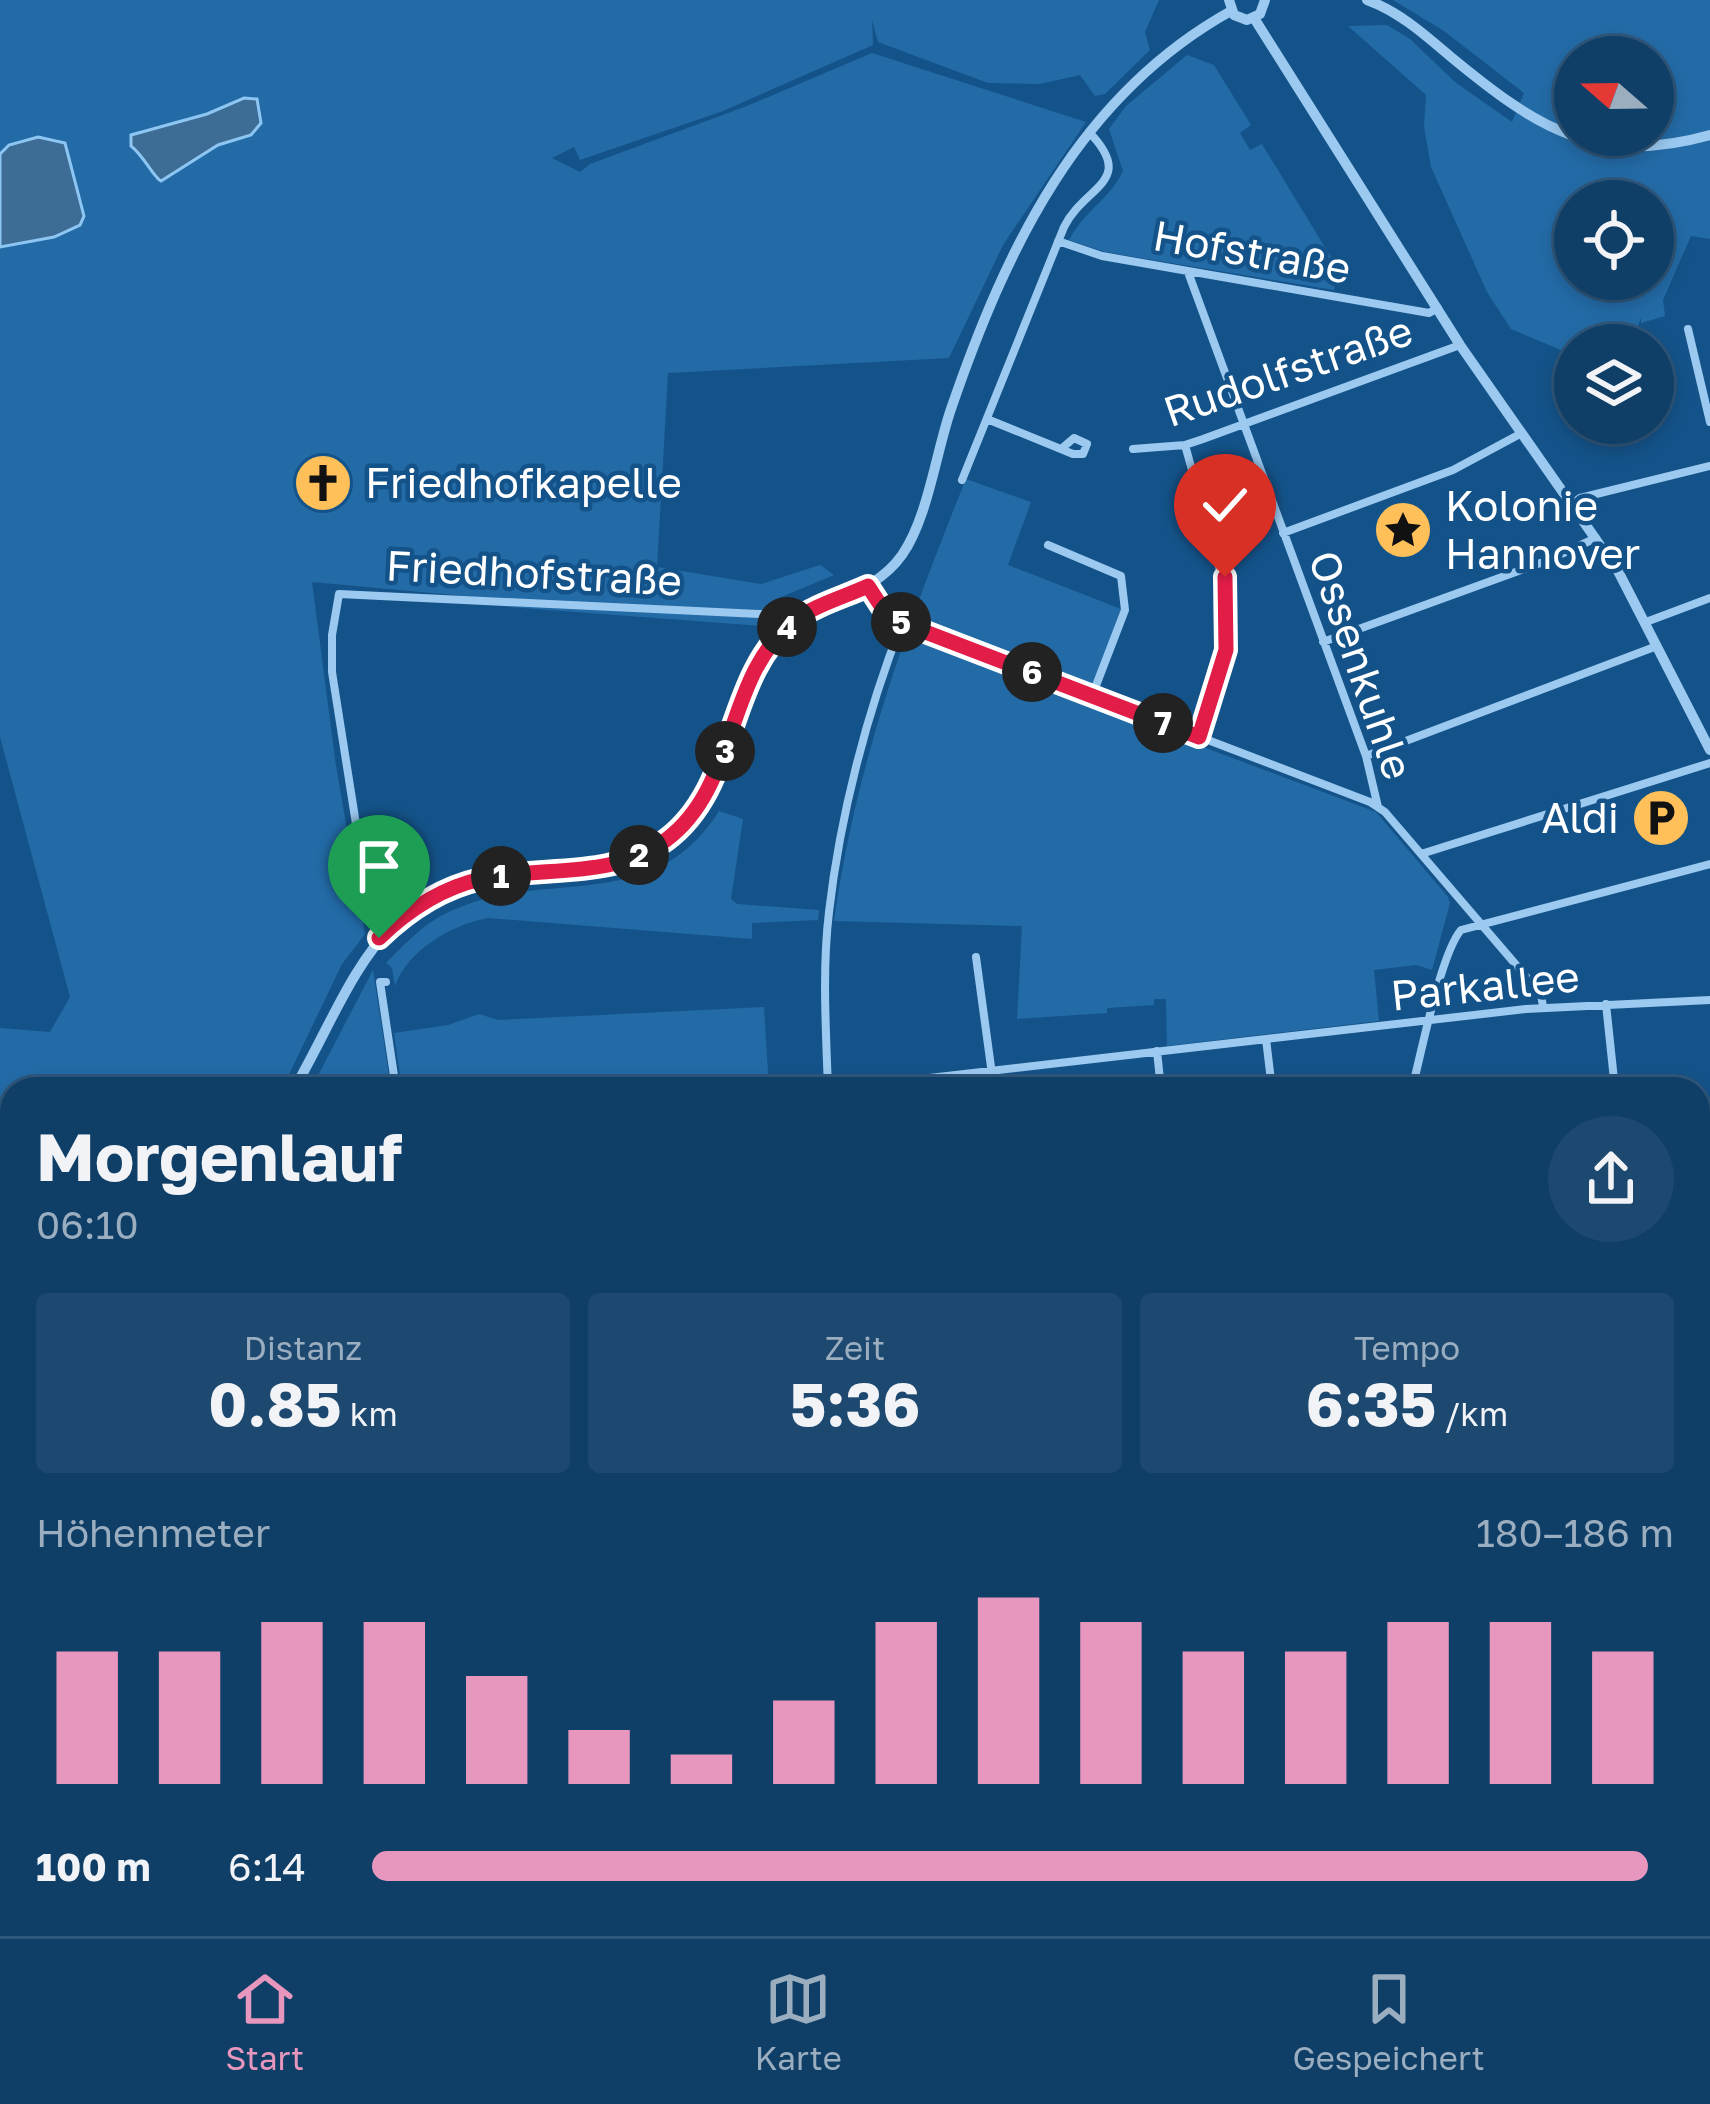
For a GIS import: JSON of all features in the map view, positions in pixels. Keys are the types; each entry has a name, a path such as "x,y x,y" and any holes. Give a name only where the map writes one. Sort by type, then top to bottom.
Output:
{"street":[{"path":"300,1077 360,964 397,921 462,885 508,875 606,867 649,851 687,821 714,779 752,677 772,642 804,614 868,586 894,565 910,542 980,331 1047,194 1088,131 1150,66 1230,6 1240,19 1254,18 1265,0"},
{"path":"1367,0 1414,26 1486,87 1541,124 1571,136 1625,146 1710,135"},
{"path":"1254,18 1460,345 1596,538 1659,646 1710,750"},
{"path":"962,480 1058,241 1072,212 1102,185 1111,167 1106,150 1088,131"},
{"name":"Hofstraße","path":"1058,241 1102,256 1188,272 1430,313 1438,308"},
{"name":"Ossenkuhle","path":"1188,272 1366,756 1378,807"},
{"path":"1688,329 1710,422"},
{"name":"Rudolfstraße","path":"1133,448 1185,445 1460,345"},
{"path":"987,419 1061,449"},
{"path":"1283,533 1467,464 1520,434"},
{"path":"1185,445 1228,598 1226,650 1199,737"},
{"path":"1571,505 1580,497 1710,466"},
{"path":"1323,642 1546,562 1596,538"},
{"path":"1048,545 1121,576 1125,610 1092,696"},
{"path":"868,586 881,606 902,623 1378,807 1541,994 1543,1007"},
{"name":"Friedhofstraße","path":"397,921 378,898 362,862 332,672 339,593 778,615"},
{"path":"1646,622 1710,598"},
{"path":"830,1077 825,961 837,852 902,623"},
{"path":"1366,756 1659,646"},
{"path":"1420,854 1710,763"},
{"path":"1415,1077 1455,937 1461,930 1710,864"},
{"path":"976,957 993,1077"},
{"path":"386,982 380,982 393,1077"},
{"name":"Parkallee","path":"933,1077 1543,1007 1710,1000"},
{"path":"1606,1004 1614,1077"},
{"path":"1266,1039 1271,1077"},
{"path":"1157,1051 1160,1077"}],"shaded area":[{"path":"0,0 1159,0 1145,32 1150,50 1105,94 1095,96 1080,75 1040,84 988,83 878,42 872,20 873,45 723,111 580,160 574,147 552,158 580,172 590,164 872,53 1086,122 1003,245 949,358 668,373 657,567 761,584 820,565 834,575 774,600 762,626 509,607 508,600 312,582 336,766 365,934 342,964 288,1077 0,1077 0,1028 50,1032 70,997 0,737 0,247 54,237 83,204 57,139 21,140 0,154","holes":["207,114 251,135 218,145 155,179 148,160 131,146 142,130"]},
{"path":"1393,0 1710,0 1710,239 1691,236 1674,275 1674,180 1554,180 1554,300 1663,300 1665,316 1641,323 1641,317 1639,324 1554,324 1554,347 1511,329 1487,292 1431,167 1424,127 1426,95 1348,26 1387,25 1512,122 1524,93 1444,31"},
{"path":"1187,55 1214,65 1251,125 1240,133 1250,150 1262,144 1337,267 1334,290 1105,252 1069,240 1123,171 1109,129 1126,106"},
{"path":"244,98 257,99 261,123 251,135 218,145 161,181 131,146 131,135 207,114"},
{"path":"38,137 65,143 84,216 80,225 54,237 0,247 0,154 9,145"},
{"path":"966,479 1031,502 1008,565 1121,609 1088,698 1165,728 1166,733 1376,812 1448,897 1432,970 1416,965 1374,970 1379,1021 1167,1046 1166,999 1154,999 1154,1005 1107,1008 1107,1013 1017,1019 1022,926 834,921 856,806 886,696"},
{"path":"719,811 743,819 731,899 737,904 819,910 818,920 752,923 752,939 488,918 432,941 410,961 395,986 392,968 386,963 416,934 451,911 487,898 630,878 662,865 692,844"},
{"path":"373,970 389,1077 317,1077"},
{"path":"764,1007 768,1077 400,1077 394,1033 448,1025 479,1014 498,1020"}],"place":[{"name":"Friedhofkapelle","path":"323,483"},
{"name":"Kolonie Hannover","path":"1403,530"},
{"name":"Aldi","path":"1661,818"}],"route":[{"path":"379,938 416,907 462,885 508,875 606,867 649,851 670,837 687,821 714,779 752,677 772,642 804,614 868,586 881,606 902,623 1199,737 1226,650 1225,577"}]}
